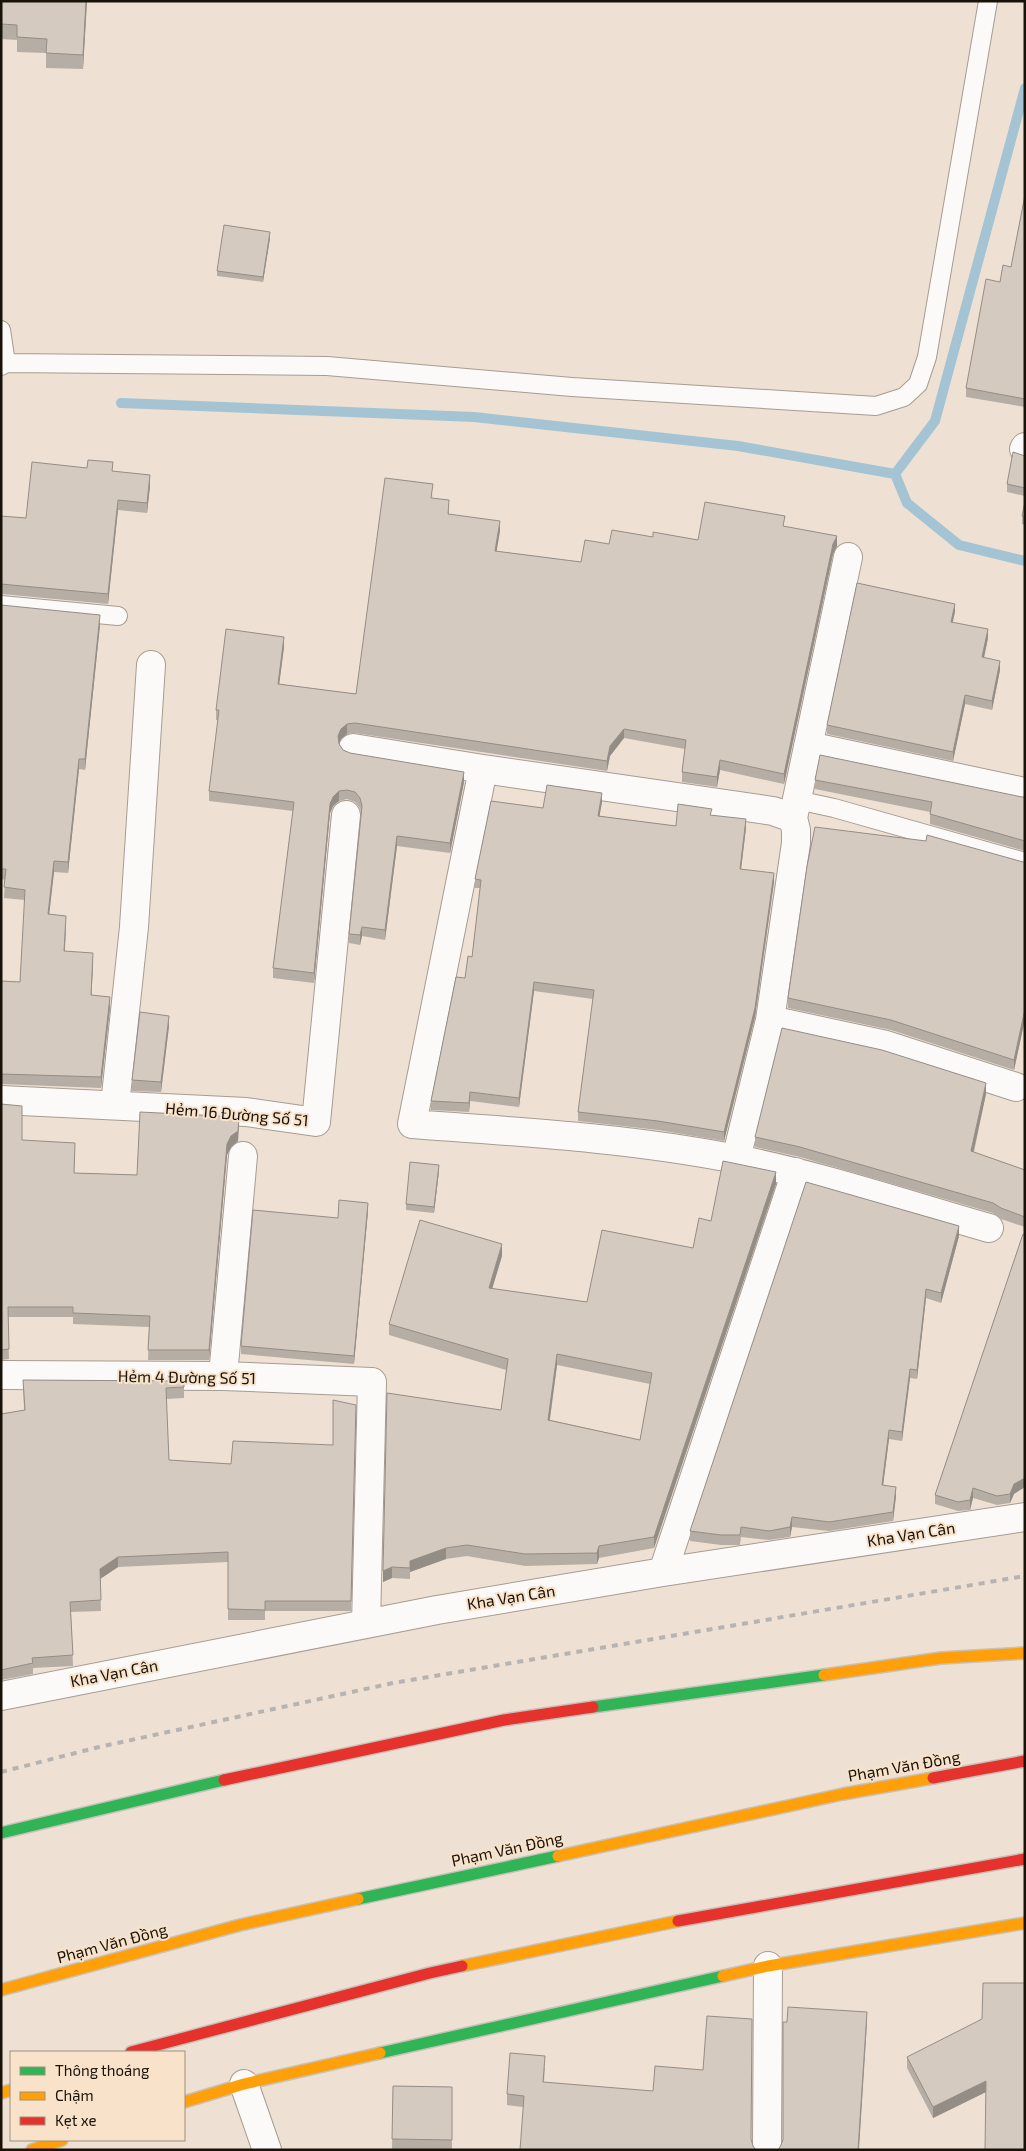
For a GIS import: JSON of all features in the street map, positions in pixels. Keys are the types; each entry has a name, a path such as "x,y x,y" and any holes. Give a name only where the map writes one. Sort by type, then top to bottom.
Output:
{"main road":[{"path":"1,1833 289,1765 504,1720 941,1658 1025,1653"},
{"name":"Phạm Văn Đồng","path":"1,1990 240,1925 843,1794 1025,1761"},
{"path":"135,2051 430,1972 718,1913 1025,1859"},
{"path":"185,2102 244,2084 768,1966 1025,1923"},
{"path":"32,2150 59,2141"}],"street":[{"path":"736,1159 770,1020 796,844 795,809 848,557"},
{"path":"115,1105 134,927 151,665"},
{"path":"808,746 1025,792"},
{"path":"353,748 773,811 795,809"},
{"path":"483,769 412,1124 586,1136 736,1159 796,1172 989,1228"},
{"name":"Hẻm 16 Đường Số 51","path":"1,1100 246,1112 316,1122 346,815"},
{"path":"770,1020 886,1045 1016,1087"},
{"path":"223,1376 242,1156"},
{"path":"663,1572 796,1172"},
{"name":"Hẻm 4 Đường Số 51","path":"1,1376 223,1376 372,1382 366,1624"},
{"name":"Kha Vạn Cân","path":"1,1696 437,1610 663,1572 1025,1517"},
{"path":"767,2150 768,1966"},
{"path":"244,2084 266,2150"}],"lane":[{"path":"1,330 4,365 327,366 572,387 876,406 904,397 918,384 927,357 988,1"},
{"path":"1,605 118,616"},
{"path":"795,809 834,808 1025,862"}],"building":[{"path":"1,1 86,1 83,55 46,53 47,39 17,37 17,25 1,24"},
{"path":"1025,195 1025,399 966,388 986,279 1000,282 1003,265 1011,267"},
{"path":"224,225 270,232 263,277 217,271"},
{"path":"1013,452 1025,456 1025,488 1007,484"},
{"path":"88,460 113,462 112,471 150,475 147,503 118,500 108,594 1,584 1,516 26,518 32,462 87,468"},
{"path":"385,478 433,484 431,498 449,500 448,514 500,521 495,551 581,562 585,540 609,544 612,530 653,537 653,532 698,540 705,502 785,516 783,526 837,536 833,544 784,774 720,760 717,777 682,772 686,740 624,729 610,746 607,761 355,723 347,724 341,729 338,736 339,744 343,750 350,753 464,772 450,843 397,836 385,930 362,927 360,935 349,934 362,806 360,798 355,792 339,791 333,797 330,804 314,973 273,968 294,802 209,791 226,629 284,637 278,684 356,694"},
{"path":"1025,502 1025,517 1022,516"},
{"path":"857,583 955,604 951,622 988,629 982,657 1000,661 992,701 965,695 953,752 827,725"},
{"path":"1,605 100,615 85,759 79,759 68,862 54,861 48,914 66,916 64,951 93,953 91,995 110,997 101,1077 1,1074 1,981 20,982 25,890 4,887 6,869 1,869"},
{"path":"820,755 1025,797 1025,841 930,814 932,802 815,780"},
{"path":"547,785 602,793 598,816 676,826 678,804 712,809 710,815 746,819 740,869 774,873 755,1008 724,1132 658,1121 578,1112 594,990 534,982 519,1098 470,1092 469,1103 431,1101 456,977 465,978 468,956 472,957 481,880 475,879 491,801 543,808"},
{"path":"815,827 926,841 927,835 1025,862 1025,1009 1014,1060 891,1020 788,998 807,866"},
{"path":"140,1012 169,1016 161,1082 132,1080"},
{"path":"782,1028 882,1050 986,1083 971,1151 1025,1170 1025,1217 993,1203 800,1147 755,1137"},
{"path":"1,1104 22,1106 22,1140 75,1143 74,1173 137,1175 140,1112 239,1117 238,1131 231,1136 227,1144 209,1350 148,1350 150,1316 73,1313 73,1307 8,1307 9,1349 1,1350"},
{"path":"723,1161 776,1172 654,1537 599,1546 597,1553 525,1554 467,1545 446,1548 410,1561 410,1568 392,1567 383,1571 387,1393 501,1410 508,1359 389,1324 420,1220 502,1244 489,1288 587,1302 602,1230 693,1248 699,1218 711,1221","holes":["557,1354 652,1373 640,1440 548,1420"]},
{"path":"410,1162 439,1165 434,1207 406,1204"},
{"path":"806,1182 959,1226 941,1293 926,1289 917,1370 910,1369 902,1432 889,1430 882,1485 896,1487 893,1512 829,1522 792,1517 790,1527 769,1531 741,1527 740,1535 721,1535 690,1531"},
{"path":"339,1200 368,1203 354,1356 241,1346 253,1210 338,1218"},
{"path":"1023,1234 1025,1235 1025,1478 1014,1484 1010,1494 997,1496 973,1488 970,1500 958,1502 935,1495"},
{"path":"23,1380 184,1381 184,1387 166,1388 169,1460 231,1464 233,1441 333,1445 333,1400 356,1405 351,1601 265,1601 265,1610 228,1609 228,1552 118,1557 100,1569 101,1600 70,1602 73,1655 32,1658 33,1663 1,1670 1,1414 25,1410"},
{"path":"983,1983 1025,1983 1025,2150 985,2150 986,2081 933,2107 907,2057 982,2019"},
{"path":"788,2007 867,2012 858,2150 778,2150 783,2140 783,2022 787,2022"},
{"path":"707,2016 752,2019 751,2139 756,2150 520,2150 524,2096 507,2094 510,2053 545,2056 543,2082 653,2091 655,2066 703,2070"},
{"path":"393,2086 452,2087 452,2140 392,2139"}],"waterway":[{"path":"895,474 935,421 1025,88"},
{"path":"121,403 474,417 738,446 895,474 907,503 959,545 1025,561"}],"railway":[{"path":"1,1772 99,1747 393,1683 1025,1576"}],"traffic: fast":[{"path":"593,1707 824,1675"},
{"path":"1,1833 224,1780"},
{"path":"358,1899 558,1856"},
{"path":"380,2053 723,1976"}],"traffic: slow":[{"path":"824,1675 941,1658 1025,1653"},
{"path":"558,1856 843,1794 933,1778"},
{"path":"1,1990 240,1925 358,1899"},
{"path":"462,1966 678,1921"},
{"path":"723,1976 768,1966 1025,1923"},
{"path":"185,2102 244,2084 380,2053"},
{"path":"1,2093 10,2090"},
{"path":"32,2150 59,2141"}],"traffic: jam":[{"path":"224,1780 504,1720 593,1707"},
{"path":"933,1778 1025,1761"},
{"path":"678,1921 1025,1859"},
{"path":"135,2051 462,1966"}]}
